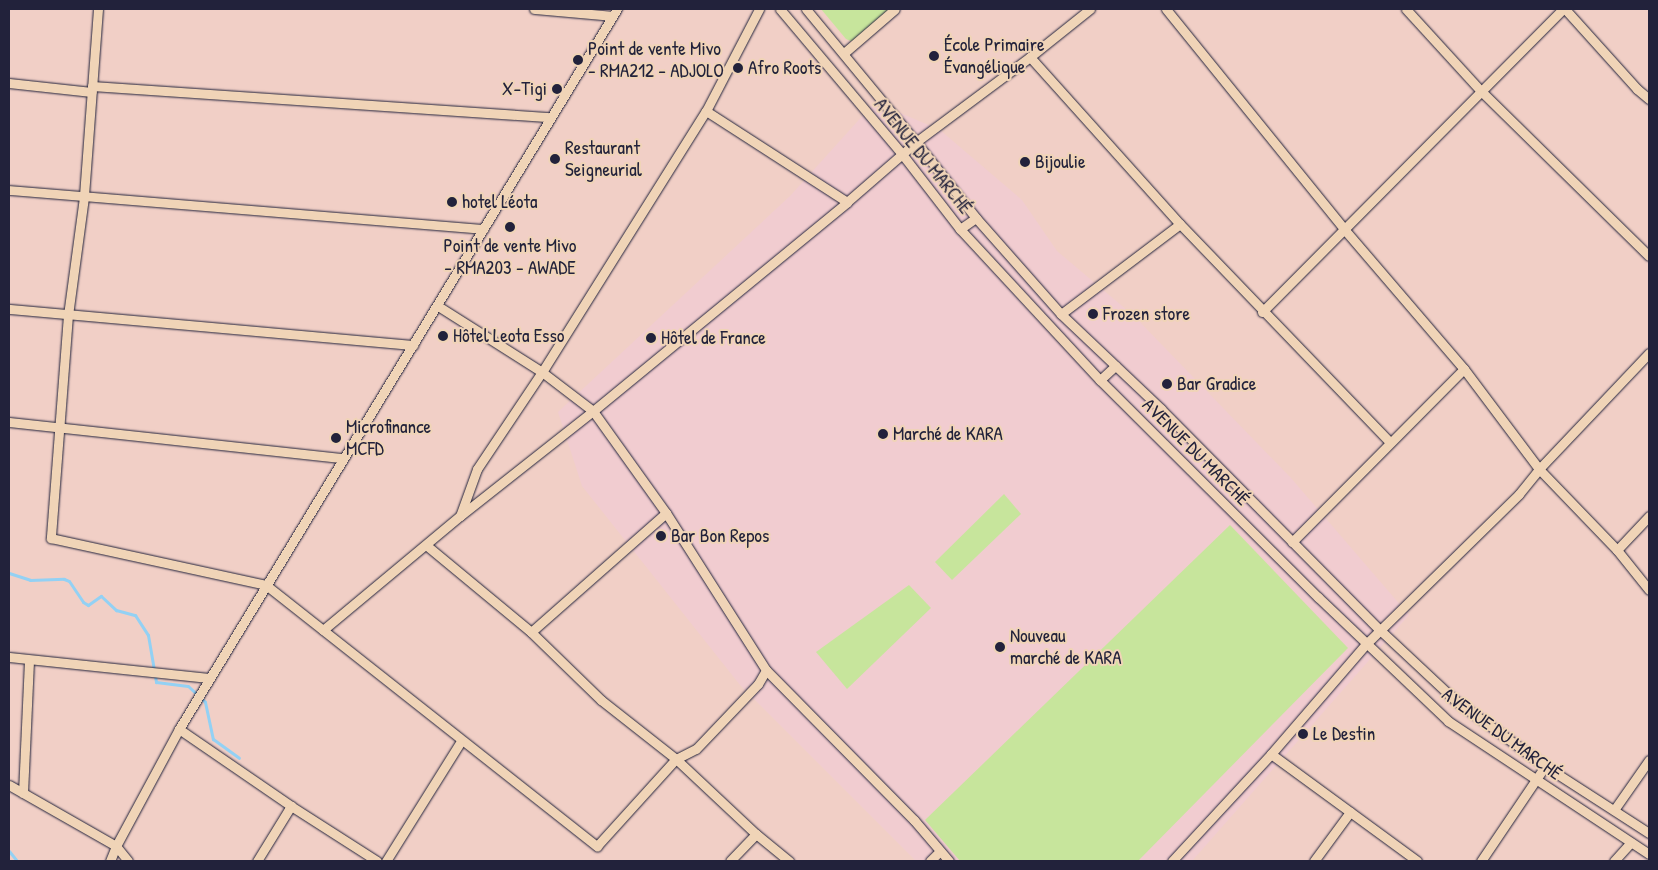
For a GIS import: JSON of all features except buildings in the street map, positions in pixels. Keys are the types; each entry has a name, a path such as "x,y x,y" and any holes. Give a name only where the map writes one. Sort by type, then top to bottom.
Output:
{"street":[{"path":"98,9 84,198 68,315 50,538 266,586 597,846 676,759 696,749 758,684 766,670"},
{"path":"110,861 116,846 179,729 438,306 614,12 534,9"},
{"path":"460,516 477,469 542,372 706,111 759,9"},
{"name":"AVENUE DU MARCHÉ","path":"780,9 902,154 960,229 1100,380 1366,644 1448,720 1535,780 1649,854"},
{"name":"AVENUE DU MARCHÉ","path":"806,9 844,53 976,218 1061,314 1380,630 1456,701 1545,766 1649,833"},
{"path":"844,53 895,9"},
{"path":"323,630 460,516 593,411 847,202 916,142 1030,57 1090,9"},
{"path":"1166,9 1344,228 1464,369 1539,469 1617,550 1649,590"},
{"path":"1406,9 1481,91 1649,256"},
{"path":"1262,312 1564,9 1649,99"},
{"path":"1030,57 1262,312 1390,442"},
{"path":"9,83 550,117"},
{"path":"706,111 847,202"},
{"path":"9,190 84,198 484,229"},
{"path":"960,229 976,218"},
{"path":"1061,314 1180,224"},
{"path":"438,306 542,372 593,411 666,513 766,670 914,820 949,861"},
{"path":"9,309 413,345"},
{"path":"1172,861 1271,754 1366,644 1512,501 1539,469 1649,353"},
{"path":"1100,380 1115,366"},
{"path":"1292,542 1464,369"},
{"path":"9,422 344,458"},
{"path":"531,632 666,513"},
{"path":"1617,550 1649,516"},
{"path":"426,545 531,632 601,700 676,759 756,834 788,861"},
{"path":"9,657 210,678"},
{"path":"23,793 29,660"},
{"path":"179,729 291,806 377,861"},
{"path":"386,861 461,741"},
{"path":"1271,754 1417,861"},
{"path":"1614,810 1649,760"},
{"path":"1481,861 1545,766"},
{"path":"9,785 116,846 128,861"},
{"path":"256,861 291,806"},
{"path":"1314,861 1350,812"},
{"path":"730,861 756,834"},
{"path":"1614,861 1631,842"},
{"path":"930,861 940,851"}],"shaded area":[{"name":"Nouveau marché de KARA","path":"875,102 940,130 1022,200 1057,251 1134,316 1291,478 1409,615 1192,861 916,861 740,685 582,486 558,412 790,196"}],"green space":[{"path":"821,9 892,9 853,42 846,39"},
{"path":"1004,494 1021,514 952,580 935,562"},
{"path":"1230,525 1348,648 1138,861 960,861 925,820"},
{"path":"909,585 931,608 847,689 816,652"}],"waterway":[{"path":"9,573 30,580 64,579 69,581 83,602 88,605 101,596 116,610 135,615 148,635 156,682 188,686 205,702 213,739 239,758"},
{"path":"9,851 17,861"}],"place":[{"name":"École Primaire Évangélique","path":"934,56"},
{"name":"Point de vente Mivo - RMA212 - ADJOLO","path":"578,60"},
{"name":"Afro Roots","path":"738,68"},
{"name":"X-Tigi","path":"557,89"},
{"name":"Restaurant Seigneurial","path":"555,159"},
{"name":"Bijoulie","path":"1025,162"},
{"name":"hotel Léota","path":"452,202"},
{"name":"Point de vente Mivo - RMA203 - AWADE","path":"510,227"},
{"name":"Frozen store","path":"1093,314"},
{"name":"Hôtel Leota Esso","path":"443,336"},
{"name":"Hôtel de France","path":"651,338"},
{"name":"Bar Gradice","path":"1167,384"},
{"name":"Marché de KARA","path":"883,434"},
{"name":"Microfinance MCFD","path":"336,438"},
{"name":"Bar Bon Repos","path":"661,536"},
{"name":"Nouveau marché de KARA","path":"1000,647"},
{"name":"Le Destin","path":"1303,734"}]}
